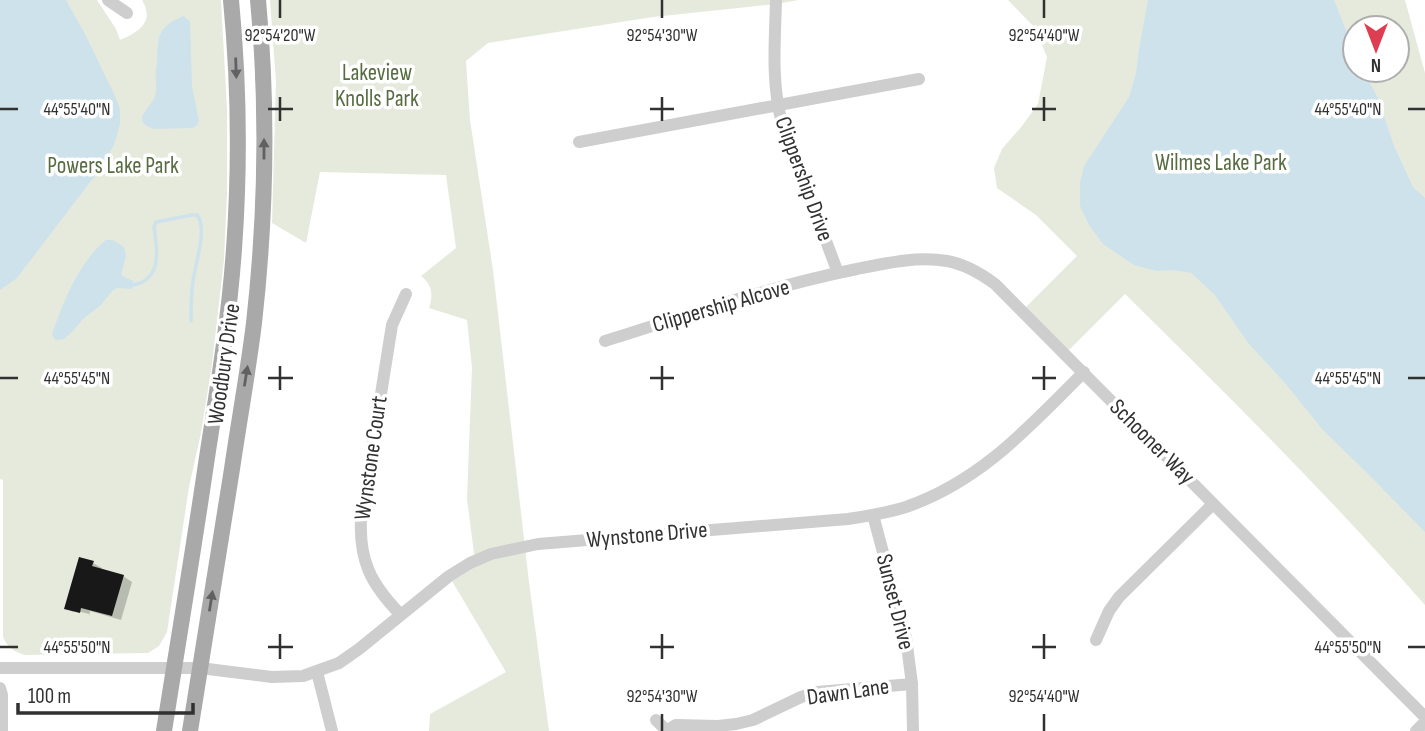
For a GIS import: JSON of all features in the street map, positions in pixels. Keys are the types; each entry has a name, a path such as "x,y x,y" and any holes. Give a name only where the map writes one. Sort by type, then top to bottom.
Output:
{"main road":[{"name":"Woodbury Drive","path":"164,731 224,350 232,272 238,140 231,0"},
{"name":"Woodbury Drive","path":"190,731 248,364 259,272 264,141 258,0"}],"street":[{"path":"108,0 127,13"},
{"name":"Clippership Drive","path":"776,0 777,106 838,273"},
{"path":"579,142 919,79"},
{"name":"Schooner Way","path":"838,273 903,261 947,261 963,265 995,284 1425,717"},
{"name":"Clippership Alcove","path":"605,341 760,293 838,273"},
{"name":"Wynstone Court","path":"400,614 376,586 368,572 362,555 360,536 391,325 406,294"},
{"name":"Wynstone Drive","path":"0,668 200,668 282,678 303,676 339,663 449,576 491,554 538,544 818,522 904,508 972,475 1010,446 1084,372"},
{"path":"1096,640 1109,611 1119,597 1213,504"},
{"name":"Sunset Drive","path":"873,515 906,639 912,684 913,731"},
{"path":"317,672 332,731"},
{"name":"Dawn Lane","path":"666,731 676,725 718,726 754,720 817,692 912,684"},
{"path":"0,688 2,731"},
{"path":"656,720 666,731"},
{"path":"1416,731 1425,722"}],"green space":[{"name":"Powers Lake Park","path":"0,0 97,0 120,40 139,30 146,20 146,8 142,0 221,0 227,110 224,260 212,364 189,487 167,632 159,646 148,653 25,655 11,649 3,637 3,480 0,479"},
{"name":"Lakeview Knolls Park","path":"270,0 799,0 653,17 488,43 466,61 470,120 493,270 549,731 429,731 430,714 506,672 449,576 475,561 467,499 472,368 467,320 429,308 431,291 421,276 456,248 446,175 320,172 306,243 272,223 276,82"},
{"name":"Wilmes Lake Park","path":"1008,0 1405,0 1409,14 1341,14 1341,84 1411,84 1411,22 1425,73 1425,605 1278,447 1125,294 1065,354 1022,311 1077,256 1036,215 997,188 994,168 1002,149 1038,104 1047,57 1035,28"}],"water":[{"path":"0,0 66,0 115,96 120,109 120,124 114,145 97,173 17,278 0,290"},
{"name":"Wilmes Lake Park","path":"1148,0 1334,0 1341,18 1341,84 1370,84 1413,187 1425,198 1425,532 1323,430 1249,344 1214,294 1191,273 1157,271 1134,265 1103,244 1089,225 1080,206 1080,183 1084,166 1129,97"},
{"path":"184,16 190,22 192,86 199,121 193,128 154,129 144,124 142,119 156,94 159,39 164,28"},
{"path":"106,240 113,240 124,247 126,256 121,274 133,281 132,289 117,288 112,291 71,333 64,339 55,340 52,334 73,283 88,259"}],"building":[{"path":"79,557 94,561 92,566 124,575 112,616 81,608 80,613 64,609"}],"waterway":[{"path":"134,285 150,276 154,270 157,254 154,227 156,222 197,215 201,237 192,286 191,321"}]}
